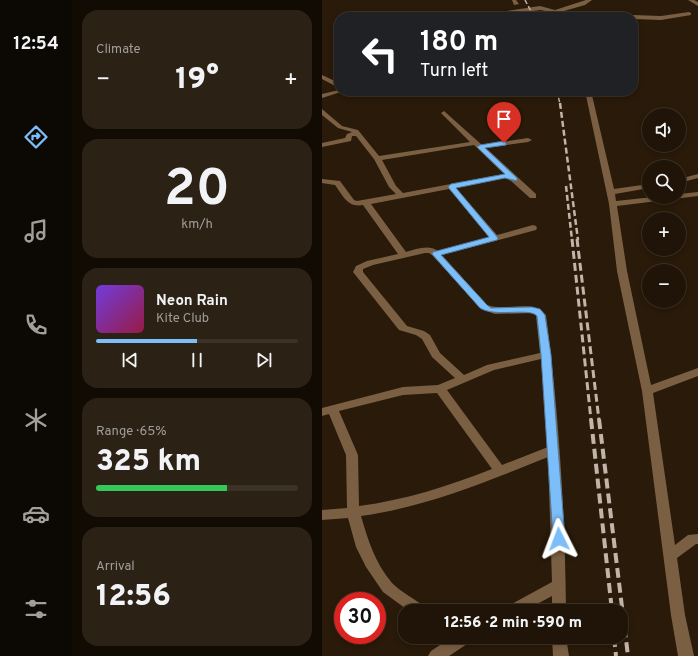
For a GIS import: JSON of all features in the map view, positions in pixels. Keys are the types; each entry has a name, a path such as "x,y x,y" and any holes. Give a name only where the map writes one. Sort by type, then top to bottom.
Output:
{"street":[{"path":"560,12 590,0"},
{"path":"690,0 698,4"},
{"path":"514,12 540,8 549,12"},
{"path":"638,17 661,18 689,14"},
{"path":"322,77 334,83"},
{"path":"322,96 334,93"},
{"path":"589,96 613,204 622,272 647,391 670,556 686,656"},
{"path":"322,111 340,127 358,133 393,187 402,196"},
{"path":"444,113 533,196"},
{"path":"322,145 348,139 348,135 358,133"},
{"path":"376,159 478,145 528,140"},
{"path":"322,181 337,183 350,202 366,203 506,176 514,179"},
{"path":"686,180 696,179"},
{"path":"451,187 494,238"},
{"path":"610,192 642,187"},
{"path":"686,195 698,194"},
{"path":"613,204 642,201"},
{"path":"366,203 404,255"},
{"path":"436,254 533,228"},
{"path":"463,380 436,355 426,337 420,333 403,328 358,272 359,268 364,265 425,250 431,250 488,310 532,309 541,315 554,450 559,539 559,604"},
{"path":"410,604 388,588 371,563 361,541 353,512 352,455 327,411 403,391 440,389 500,364 546,355"},
{"path":"647,391 698,372"},
{"path":"440,389 500,471"},
{"path":"322,515 353,512 392,505 479,480 554,450"},
{"path":"670,556 693,539 698,539"},
{"path":"524,604 559,585"},
{"path":"436,656 453,644"},
{"path":"559,644 560,656"}],"railway":[{"path":"525,0 531,12"},
{"path":"558,96 560,104"},
{"path":"560,103 578,240"},
{"path":"566,186 572,240"},
{"path":"572,239 591,420"},
{"path":"577,239 599,420"},
{"path":"591,419 611,604"},
{"path":"599,419 628,656"},
{"path":"615,644 616,656"}],"route":[{"path":"504,143 480,147 514,179 506,176 451,187 483,223 494,238 436,254 488,310 532,309 541,315 554,450 559,539"}]}
